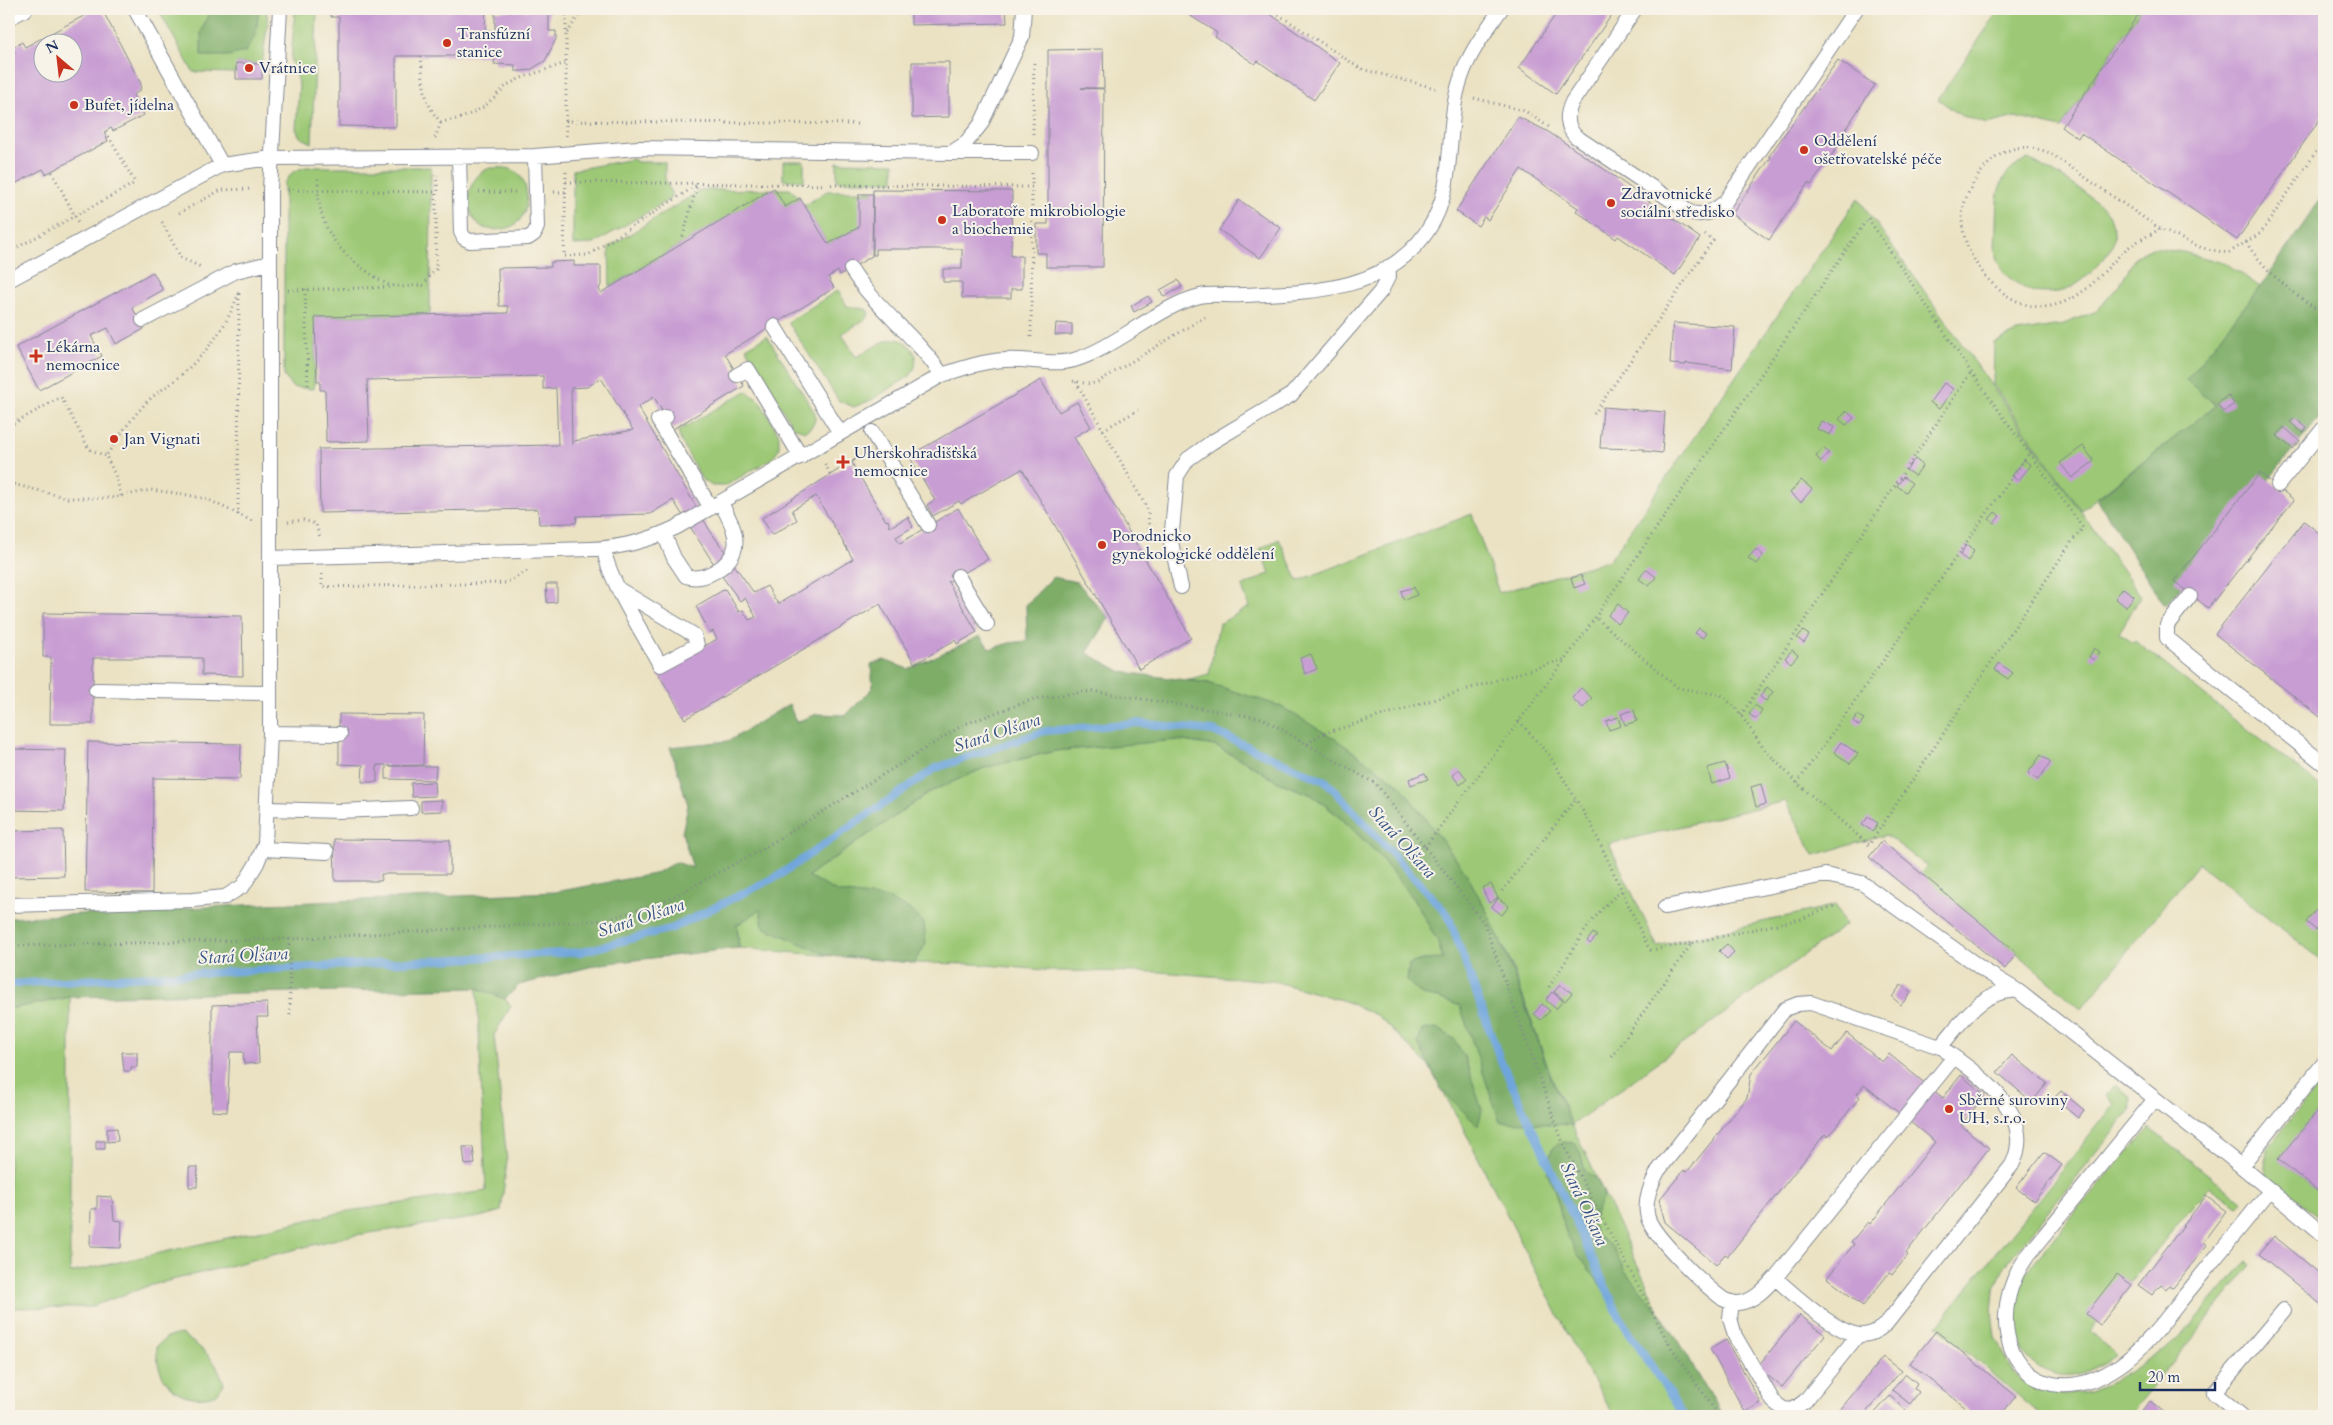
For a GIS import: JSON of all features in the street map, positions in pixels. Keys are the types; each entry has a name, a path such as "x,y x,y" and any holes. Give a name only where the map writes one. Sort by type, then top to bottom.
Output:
{"lane":[{"path":"9,18 26,9"},
{"path":"136,9 222,165"},
{"path":"9,905 193,900 225,896 243,886 257,864 263,849 268,810 270,733 268,592 270,558 270,189 280,9"},
{"path":"951,153 965,144 981,124 1022,37 1024,9"},
{"path":"270,558 604,548 628,544 664,534 942,375 980,363 1004,360 1072,361 1089,354 1181,304 1201,296 1332,289 1361,282 1388,267 1416,247 1430,228 1440,204 1446,182 1460,79 1467,64 1501,9"},
{"path":"1635,9 1572,102 1567,119 1570,129 1575,136 1689,212 1699,214 1713,211 1725,202 1856,9"},
{"path":"9,280 222,165 271,158 535,156 638,148 1032,153"},
{"path":"459,156 461,232 464,238 470,241 532,236 537,227 535,156"},
{"path":"143,320 230,274 270,263"},
{"path":"1181,587 1171,542 1177,476 1188,459 1212,442 1291,396 1381,291 1389,275 1388,267"},
{"path":"851,269 872,297 920,345 942,375"},
{"path":"774,326 840,433"},
{"path":"737,375 748,368 801,457"},
{"path":"664,534 674,558 686,576 702,578 726,564 735,547 730,521 716,505 658,420 666,416"},
{"path":"2278,485 2324,428"},
{"path":"872,432 928,526"},
{"path":"604,548 609,569 620,590 660,665 697,645 694,635 620,590"},
{"path":"958,576 987,624"},
{"path":"2190,596 2167,625 2167,638 2324,764"},
{"path":"96,690 269,693"},
{"path":"270,733 340,734"},
{"path":"268,810 339,811 411,808"},
{"path":"263,849 328,852"},
{"path":"1665,908 1825,875 1862,883 1984,971 2018,992 2241,1166 2324,1235"},
{"path":"1940,1046 1985,998 2006,991 2018,992"},
{"path":"1775,1278 1829,1320 1847,1331 1858,1335 1872,1333 1886,1324 2012,1165 2017,1156 2018,1128 2013,1113 1996,1092 1954,1056 1940,1046 1811,1003 1794,1005 1786,1009 1779,1016 1658,1171 1647,1198 1649,1220 1655,1230 1689,1267 1724,1300 1732,1302 1743,1302 1758,1295 1775,1278 1954,1056"},
{"path":"2241,1166 2324,1063"},
{"path":"2155,1099 2026,1258 2013,1280 2005,1308 2007,1337 2013,1355 2032,1374 2049,1383 2075,1386 2099,1378 2127,1360 2165,1321 2270,1191"},
{"path":"1732,1302 1730,1318 1735,1336 1773,1401 1783,1409 1793,1410 1805,1401 1858,1335"},
{"path":"2242,1416 2214,1393 2284,1310"}],"path":[{"path":"566,33 583,9"},
{"path":"1270,9 1361,69 1524,111 1557,133"},
{"path":"1022,37 1034,46 1031,347"},
{"path":"421,56 423,86 432,113 441,122 462,118 484,107 507,85 521,78 566,63"},
{"path":"566,121 857,124"},
{"path":"106,132 148,205"},
{"path":"2160,229 2122,253 2095,284 2080,295 2050,306 2026,306 2002,293 1981,270 1970,253 1964,234 1962,218 1972,186 1995,158 2012,149 2028,148 2050,154 2160,229 2202,248 2228,253 2261,233 2324,140"},
{"path":"270,290 423,285 436,268 435,156"},
{"path":"319,157 319,212 331,236 345,256 382,282 395,286"},
{"path":"52,172 86,238"},
{"path":"566,182 697,185 1032,187"},
{"path":"9,252 135,183"},
{"path":"682,240 697,185"},
{"path":"564,256 588,256 697,185"},
{"path":"154,226 222,190 566,192"},
{"path":"1425,847 1595,617 1868,218 1971,372 2083,528 2072,541 1869,845 1797,783 1764,749 1741,715 1721,695 1678,688 1595,617"},
{"path":"162,222 181,258 230,274 239,290 238,515"},
{"path":"1594,414 1713,240 1696,228"},
{"path":"2246,242 2260,263 2285,286 2324,315"},
{"path":"305,289 308,386"},
{"path":"106,456 120,434 146,403 178,378 207,350 231,315 239,290"},
{"path":"1741,715 1971,372"},
{"path":"1076,382 1148,510 1149,534"},
{"path":"9,426 61,397 89,449 106,456 116,477 121,496"},
{"path":"1103,430 1138,410"},
{"path":"1797,783 2030,452"},
{"path":"1307,744 1319,735 1565,659"},
{"path":"9,946 289,939 606,920 668,900 762,849 965,724 1034,699 1092,691 1262,718 1376,784 1484,923 1564,1146 1669,1344 1719,1416"},
{"path":"1519,721 1549,755 1592,826 1651,950 1801,920 1836,905"},
{"path":"1502,891 1576,799"},
{"path":"1549,987 1594,917 1606,903 1622,892"},
{"path":"289,939 290,1019"},
{"path":"1612,1057 1692,943"}],"green space":[{"path":"158,9 266,9 268,21 262,64 237,63 236,73 193,72"},
{"path":"210,9 259,9 256,34 245,52 228,56 201,56 201,33"},
{"path":"295,9 317,9 312,143 300,137 296,129 299,85 291,61"},
{"path":"2000,9 2141,9 2061,128 2015,117 1987,124 1960,115 1938,99"},
{"path":"633,159 637,162 665,162 665,178 671,193 670,199 593,244 573,245 573,170"},
{"path":"2028,159 2085,193 2105,209 2110,216 2114,238 2108,253 2088,276 2066,290 2048,293 2031,292 2007,276 1996,258 1997,205 2000,187 2009,172"},
{"path":"783,161 804,161 804,181 783,180"},
{"path":"837,162 894,163 894,181 837,181"},
{"path":"305,167 431,167 430,314 316,317 314,389 292,387 284,376 284,183 293,172"},
{"path":"490,168 508,168 518,174 524,183 527,194 526,206 522,217 514,225 501,229 484,228 472,215 469,206 471,188 475,179"},
{"path":"790,189 800,198 784,208 772,190 610,287 609,247 701,190"},
{"path":"827,191 872,191 873,194 859,227 828,244 804,206"},
{"path":"2324,194 2324,412 2165,606 2097,499 2216,405 2186,380 2260,287"},
{"path":"1858,198 2141,596 2119,633 2133,643 2135,641 2324,789 2324,962 2199,863 2081,1009 2017,953 1920,874 1927,866 1886,835 1814,855 1785,801 1609,844 1657,946 1836,905 1845,925 1572,1125 1553,1081 1509,958 1465,871 1208,683 1186,680 1209,674 1219,624 1249,607 1242,587 1270,573 1260,549 1279,539 1298,581 1472,514 1499,593 1610,560"},
{"path":"2152,248 2183,252 2227,264 2260,287 2187,380 2217,405 2081,510 1993,385 1994,343 2017,332 2061,325 2097,311 2120,284 2136,256"},
{"path":"838,290 847,306 866,309 869,313 867,318 842,334 856,357 888,340 896,339 910,346 916,356 915,367 910,376 871,400 854,407 839,401 788,322"},
{"path":"767,336 815,413 813,424 805,431 793,427 746,348"},
{"path":"746,391 760,401 779,435 779,448 773,458 725,486 712,486 702,480 680,439 678,431"},
{"path":"1053,577 1077,582 1109,618 1087,653 1122,672 1208,683 1280,706 1337,740 1400,785 1465,871 1488,914 1508,958 1552,1080 1572,1125 1500,1122 1460,1006 1438,998 1422,995 1407,981 1409,964 1422,960 1443,959 1437,940 1414,899 1376,852 1340,817 1312,795 1276,781 1248,763 1215,746 1177,740 1055,751 984,768 930,792 808,876 837,892 886,898 909,909 924,923 926,944 914,963 827,955 763,927 760,910 737,925 739,948 601,964 519,985 505,999 477,988 70,997 9,1009 9,918 243,905 555,892 654,874 676,862 693,868 682,833 688,805 670,747 729,741 789,704 796,722 817,714 846,715 873,688 871,665 884,660 908,669 980,636 990,649 1009,643 1027,641 1026,605"},
{"path":"1177,740 1215,746 1248,763 1276,781 1312,795 1340,817 1376,852 1414,899 1437,940 1572,1125 1661,1315 1723,1416 1614,1416 1581,1360 1459,1120 1428,1065 1378,1016 1345,1001 1273,981 1160,972 1057,971 974,964 914,963 739,948 737,925 930,792 984,768 1055,751 1143,742"},
{"path":"477,988 505,999 511,1006 494,1035 507,1161 501,1211 480,1217 349,1236 148,1286 90,1307 9,1308 9,1009 70,997 70,1273 348,1211 486,1191"},
{"path":"1437,1028 1454,1039 1465,1058 1482,1110 1478,1126 1441,1089 1418,1043 1422,1030"},
{"path":"2324,1078 2324,1103 2279,1159 2324,1196 2324,1222 2266,1175 2264,1161 2268,1147"},
{"path":"2116,1084 2131,1098 2131,1110 2010,1259 1994,1291 1992,1312 1995,1337 2012,1370 2019,1379 2037,1390 2064,1395 2090,1392 2112,1383 2167,1347 2188,1329 2246,1261 2251,1265 2129,1416 2042,1416 1937,1326 2115,1104 2106,1096"},
{"path":"2149,1128 2242,1201 2237,1206 2209,1186 2096,1324 2090,1332 2116,1355 2090,1370 2071,1375 2061,1375 2042,1369 2025,1355 2016,1336 2013,1315 2019,1287 2029,1270 2071,1218"},
{"path":"1562,1142 1575,1143 1580,1152 1585,1171 1597,1179 1604,1195 1592,1221 1597,1236 1612,1246 1625,1271 1664,1318 1723,1416 1684,1416 1597,1280 1576,1252 1565,1230 1555,1191 1547,1173 1552,1148"},
{"path":"181,1334 208,1355 217,1367 224,1384 217,1394 192,1397 182,1394 165,1380 157,1359 157,1346 167,1337"}],"building":[{"name":"Transfúzní stanice","path":"331,9 486,9 485,31 495,31 495,11 549,10 549,31 556,31 556,39 545,61 530,70 523,71 515,71 515,65 494,64 495,56 396,56 396,127 339,126 339,17 331,17"},
{"path":"911,9 1006,9 1007,23 911,25"},
{"path":"1180,9 1263,9 1340,63 1314,100 1258,61 1255,64 1215,37 1217,33"},
{"path":"1554,9 1616,9 1556,94 1519,68 1558,11"},
{"path":"2142,9 2324,9 2324,113 2237,240 2081,133 2078,138 2062,127"},
{"name":"Bufet, jídelna","path":"99,10 105,15 141,84 140,91 133,95 144,115 113,131 111,128 104,132 108,141 46,174 43,169 9,187 9,56 15,53 12,48 22,42 25,47 32,43 32,82 82,82 82,32 53,32 93,11"},
{"path":"1103,49 1104,88 1081,88 1104,89 1103,267 1046,267 1046,253 1036,253 1036,224 1048,224 1048,50"},
{"name":"Oddělení ošetřovatelské péče","path":"1838,60 1875,85 1836,143 1839,145 1811,185 1808,183 1769,240 1732,214 1771,157 1769,156"},
{"path":"912,62 949,62 949,117 912,118"},
{"name":"Vrátnice","path":"236,63 262,64 262,79 236,79"},
{"name":"Zdravotnické sociální středisko","path":"1518,117 1547,131 1604,169 1700,238 1675,275 1618,236 1616,239 1576,211 1578,208 1521,169 1488,220 1484,217 1478,226 1456,211"},
{"path":"774,188 785,207 800,198 828,244 859,227 859,194 873,194 872,256 840,275 838,271 828,277 834,288 725,354 744,386 673,429 654,397 638,407 709,529 754,593 767,586 778,604 853,559 816,496 792,510 797,520 772,535 762,518 857,458 852,463 886,521 888,520 890,527 908,517 913,527 896,537 900,543 958,508 988,559 948,582 977,632 957,644 955,640 915,664 880,604 685,719 658,673 717,639 713,631 710,633 696,606 725,589 739,612 743,610 749,620 756,617 745,598 740,601 721,575 673,500 650,514 577,516 576,523 539,524 538,509 320,513 319,449 558,445 556,388 543,389 543,376 367,380 369,441 326,442 325,390 320,390 320,381 317,381 315,317 508,313 508,306 499,306 498,268 551,267 551,262 574,261 574,266 601,266 601,285 599,289 601,293","holes":["601,378 633,430 574,441 572,445 571,388 587,387"]},
{"name":"Laboratoře mikrobiologie a biochemie","path":"873,190 1012,191 1011,256 1022,256 1022,289 1011,289 1011,298 962,298 962,282 943,282 943,269 962,269 962,249 876,249 876,255 873,255"},
{"path":"1239,200 1281,228 1260,258 1219,230"},
{"path":"153,272 163,290 132,307 144,329 116,344 108,328 91,336 102,356 39,390 16,347"},
{"path":"1178,280 1182,287 1164,297 1160,290"},
{"path":"1148,296 1152,302 1134,312 1131,306"},
{"path":"1056,323 1072,324 1072,335 1055,335"},
{"path":"1673,323 1735,327 1732,369 1686,363 1686,365 1670,364"},
{"name":"Porodnicko gynekologické oddělení","path":"1041,380 1059,412 1077,402 1091,427 1074,437 1191,638 1139,669 1022,469 961,504 959,501 933,516 927,505 935,500 909,456"},
{"path":"1944,383 1953,389 1939,409 1930,402"},
{"path":"2228,395 2234,404 2223,412 2217,404"},
{"path":"1603,407 1665,412 1662,453 1644,451 1644,449 1600,448"},
{"path":"1847,411 1854,418 1846,425 1839,419"},
{"path":"2295,418 2307,428 2303,433 2290,422"},
{"path":"1821,421 1834,427 1830,435 1817,429"},
{"path":"2284,427 2300,441 2293,449 2277,436"},
{"path":"2083,446 2094,461 2072,478 2060,463"},
{"path":"1823,448 1829,453 1821,462 1816,456"},
{"path":"1915,459 1923,465 1915,476 1906,470"},
{"path":"2024,460 2031,465 2018,481 2012,476"},
{"path":"2260,473 2294,500 2208,608 2174,581"},
{"path":"1903,477 1912,483 1906,492 1897,486"},
{"path":"1801,480 1812,489 1801,502 1790,493"},
{"path":"1995,512 2000,516 1994,523 1989,519"},
{"path":"2304,521 2324,537 2324,720 2215,634"},
{"path":"1966,545 1974,551 1968,561 1960,555"},
{"path":"1756,549 1763,555 1756,564 1748,558"},
{"path":"1646,569 1656,577 1649,586 1639,579"},
{"path":"1581,575 1585,584 1574,588 1571,578"},
{"path":"546,584 557,584 557,602 547,603"},
{"path":"1414,587 1417,595 1404,600 1401,591"},
{"path":"2123,588 2134,596 2126,607 2115,598"},
{"path":"1618,604 1628,613 1618,624 1608,615"},
{"path":"43,613 242,616 243,676 202,675 202,658 93,658 93,724 50,724 51,657 43,657"},
{"path":"1699,628 1706,633 1703,638 1695,633"},
{"path":"1803,631 1809,635 1804,643 1797,638"},
{"path":"2094,648 2100,652 2094,660 2089,657"},
{"path":"1792,650 1798,655 1791,663 1785,658"},
{"path":"1311,654 1317,669 1305,674 1300,658"},
{"path":"1999,663 2013,673 2008,679 1995,670"},
{"path":"1767,687 1773,692 1766,701 1760,697"},
{"path":"1581,688 1592,698 1583,708 1572,698"},
{"path":"1755,705 1762,710 1756,719 1749,714"},
{"path":"1634,710 1637,721 1625,725 1621,714"},
{"path":"339,714 424,715 423,765 388,766 436,766 435,780 386,779 386,765 377,765 377,782 362,782 363,765 339,764"},
{"path":"1857,715 1864,719 1859,726 1853,721"},
{"path":"1618,717 1621,726 1609,730 1606,721"},
{"path":"88,742 241,744 240,779 153,778 152,893 85,892"},
{"path":"1841,742 1858,754 1850,764 1834,752"},
{"path":"9,749 66,750 64,811 9,810"},
{"path":"2041,755 2051,762 2038,780 2028,773"},
{"path":"1725,763 1730,778 1712,784 1707,768"},
{"path":"1459,769 1467,779 1460,785 1452,775"},
{"path":"1425,773 1428,779 1411,785 1409,779"},
{"path":"434,782 435,796 412,797 411,783"},
{"path":"1761,784 1766,804 1756,807 1751,787"},
{"path":"442,800 442,811 421,812 421,801"},
{"path":"1868,817 1878,823 1873,831 1862,825"},
{"path":"63,830 64,876 9,877 9,831"},
{"path":"334,839 450,840 450,874 381,874 381,881 335,881"},
{"path":"1882,841 2017,953 2005,969 1869,857"},
{"path":"1491,884 1498,898 1489,903 1482,888"},
{"path":"1498,898 1509,906 1502,915 1492,907"},
{"path":"2321,904 2324,907 2324,919 2316,930 2306,922"},
{"path":"2324,923 2324,937 2318,932"},
{"path":"1593,933 1597,936 1590,944 1587,941"},
{"path":"1727,944 1734,952 1727,959 1719,951"},
{"path":"1560,985 1572,993 1565,1001 1554,992"},
{"path":"1901,985 1911,993 1901,1005 1892,997"},
{"path":"1552,992 1563,1001 1556,1009 1546,1000"},
{"path":"267,1003 268,1017 257,1017 259,1063 244,1064 243,1052 230,1052 227,1112 212,1111 212,1005"},
{"path":"1542,1004 1550,1011 1541,1020 1534,1014"},
{"path":"1794,1021 1832,1051 1847,1033 1882,1062 1889,1054 1943,1098 1961,1075 1985,1095 1961,1125 1989,1148 1906,1253 1908,1255 1892,1275 1889,1273 1863,1306 1827,1278 1854,1244 1851,1242 1868,1222 1870,1224 1935,1142 1864,1085 1857,1094 1860,1097 1828,1137 1825,1134 1728,1256 1725,1254 1716,1265 1665,1222 1659,1200 1684,1170 1687,1172 1747,1098 1751,1074"},
{"path":"122,1052 137,1052 137,1067 131,1067 131,1071 124,1071"},
{"path":"2012,1055 2047,1083 2032,1102 1997,1072"},
{"path":"2061,1091 2084,1110 2078,1118 2054,1098"},
{"path":"2324,1103 2324,1196 2278,1159"},
{"path":"117,1128 118,1141 107,1142 107,1129"},
{"path":"96,1141 105,1141 105,1149 96,1149"},
{"path":"463,1147 473,1147 475,1164 465,1165"},
{"path":"2044,1152 2062,1165 2034,1201 2016,1188"},
{"path":"189,1167 198,1167 197,1187 189,1187"},
{"path":"97,1196 112,1197 114,1220 122,1221 121,1248 90,1247 91,1209 97,1209"},
{"path":"2206,1196 2226,1211 2203,1242 2207,1245 2173,1288 2169,1285 2166,1289 2161,1285 2152,1295 2138,1285"},
{"path":"2274,1236 2324,1277 2324,1307 2259,1254"},
{"path":"2117,1274 2132,1285 2100,1325 2086,1314"},
{"path":"1800,1315 1825,1335 1782,1387 1757,1367"},
{"path":"1936,1331 2016,1396 2000,1416 1976,1416 1910,1363"},
{"path":"1726,1340 1761,1403 1745,1412 1710,1349"},
{"path":"1883,1357 1901,1371 1863,1416 1835,1416"},
{"path":"1906,1374 1917,1383 1914,1388 1919,1392 1910,1404 1892,1390"},
{"path":"1890,1396 1906,1410 1901,1416 1872,1416"},
{"path":"2150,1401 2169,1416 2137,1416"}],"waterway":[{"name":"Stará Olšava","path":"9,984 581,952 673,928 778,876 936,768 1045,731 1137,723 1213,731 1327,782 1448,915 1500,1059 1620,1318 1684,1416"}],"place":[{"name":"Transfúzní stanice","path":"447,43"},
{"name":"Vrátnice","path":"249,68"},
{"name":"Bufet, jídelna","path":"74,105"},
{"name":"Oddělení ošetřovatelské péče","path":"1804,150"},
{"name":"Zdravotnické sociální středisko","path":"1611,203"},
{"name":"Laboratoře mikrobiologie a biochemie","path":"942,220"},
{"name":"Lékárna nemocnice","path":"36,356"},
{"name":"Jan Vignati","path":"114,439"},
{"name":"Uherskohradišťská nemocnice","path":"843,462"},
{"name":"Porodnicko gynekologické oddělení","path":"1102,545"},
{"name":"Sběrné suroviny UH, s.r.o.","path":"1949,1109"}]}
